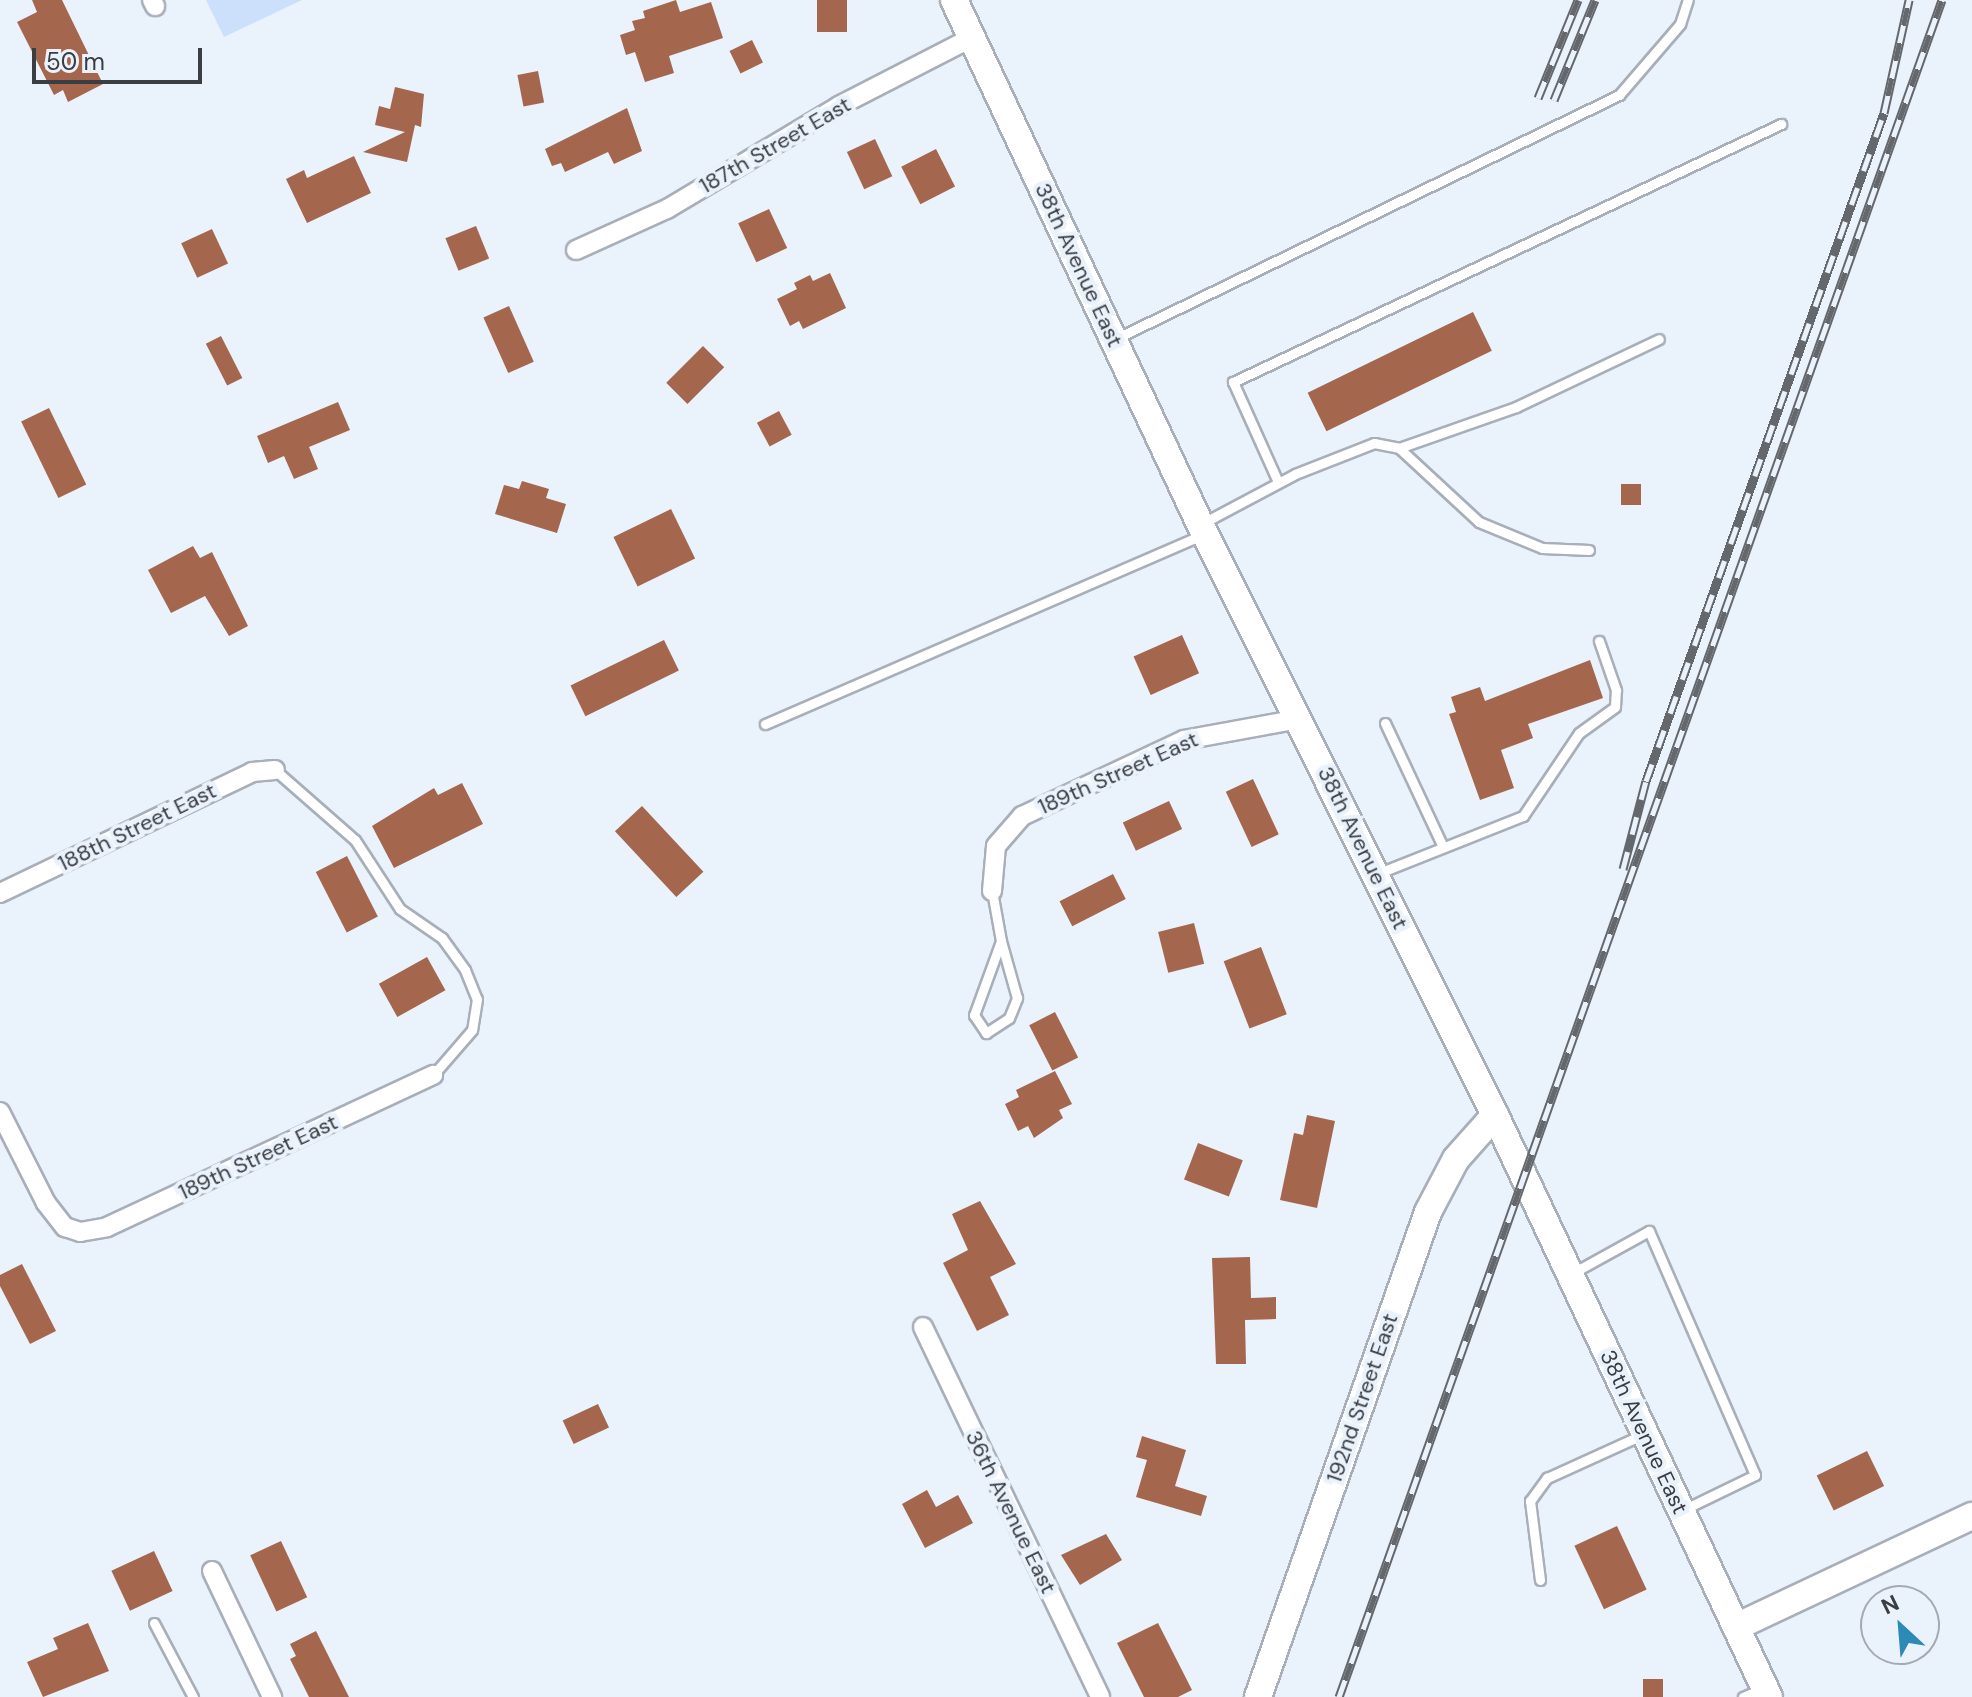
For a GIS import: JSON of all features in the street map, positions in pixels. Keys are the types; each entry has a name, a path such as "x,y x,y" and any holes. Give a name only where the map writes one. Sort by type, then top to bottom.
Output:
{"street":[{"name":"38th Avenue East","path":"954,0 1202,529 1495,1115 1736,1627 1759,1694"},
{"name":"187th Street East","path":"576,250 667,209 839,106 973,37"},
{"name":"189th Street East","path":"992,891 996,846 1022,816 1184,740 1299,719"},
{"name":"188th Street East","path":"0,893 252,772 275,770"},
{"name":"189th Street East","path":"0,1112 46,1203 65,1227 80,1232 107,1227 433,1075"},
{"name":"192nd Street East","path":"1258,1697 1428,1212 1456,1159 1495,1115"},
{"name":"36th Avenue East","path":"923,1327 1100,1697"},
{"path":"1736,1627 1972,1516"},
{"path":"212,1571 272,1697"}],"lane":[{"path":"1114,340 1619,95 1680,24 1688,0"},
{"path":"1278,482 1233,382 1781,124"},
{"path":"765,724 1202,529 1278,482 1374,443 1399,448 1516,407 1659,339"},
{"path":"1399,448 1479,522 1542,548 1589,550"},
{"path":"1376,875 1523,816 1579,733 1615,707 1616,690 1599,641"},
{"path":"1385,723 1443,847"},
{"path":"275,770 355,840 400,909 442,938 469,977 477,999 472,1030 433,1075"},
{"path":"992,891 1001,941 1017,998 1001,1027 986,1033 976,1024 976,1003 1001,941"},
{"path":"1570,1274 1649,1231 1755,1475 1681,1511"},
{"path":"1540,1580 1530,1501 1547,1478 1645,1433"},
{"path":"154,1623 193,1697"}],"shaded area":[{"path":"206,0 302,0 224,37"}],"building":[{"path":"32,0 62,0 103,84 68,102 63,90 54,95 17,22 37,12"},
{"path":"676,0 680,12 711,2 723,38 669,56 674,73 645,82 635,52 626,55 620,35 635,30 632,21 645,18 643,11"},
{"path":"817,0 847,0 847,32 817,32"},
{"path":"752,40 763,62 740,73 730,51"},
{"path":"538,71 544,102 523,106 517,75"},
{"path":"395,87 424,94 421,127 415,125 407,162 363,152 405,132 375,125 379,106 390,109"},
{"path":"627,108 642,151 614,164 608,152 565,172 561,163 552,166 545,149"},
{"path":"875,139 892,176 864,189 847,152"},
{"path":"936,149 955,186 920,204 901,167"},
{"path":"354,156 371,193 307,223 286,179 304,170 307,178"},
{"path":"769,209 787,248 756,262 738,223"},
{"path":"476,226 489,258 459,271 445,238"},
{"path":"212,229 228,263 197,278 181,243"},
{"path":"830,273 846,308 803,329 799,321 790,326 777,299 797,289 794,283 810,275 813,281"},
{"path":"509,306 534,362 508,373 483,317"},
{"path":"1473,312 1492,351 1326,431 1308,393"},
{"path":"221,336 242,378 227,386 206,344"},
{"path":"703,346 724,367 687,404 666,383"},
{"path":"338,402 350,430 309,447 318,469 294,479 284,456 268,463 257,436"},
{"path":"49,408 86,484 58,498 21,422"},
{"path":"779,411 792,435 770,447 757,423"},
{"path":"522,481 549,489 546,498 566,504 557,533 495,514 504,485 519,489"},
{"path":"1621,484 1641,484 1641,505 1621,505"},
{"path":"671,509 695,558 638,586 613,537"},
{"path":"193,546 200,558 212,552 248,626 229,636 205,596 171,613 148,570"},
{"path":"1182,635 1199,673 1151,695 1134,657"},
{"path":"664,640 679,671 585,716 571,686"},
{"path":"1590,660 1603,698 1528,724 1533,738 1501,750 1514,788 1480,800 1449,714 1456,712 1451,697 1480,687 1485,701"},
{"path":"1253,779 1279,834 1252,847 1226,792"},
{"path":"462,783 483,824 394,868 372,826 434,788 438,795"},
{"path":"1169,801 1182,829 1136,851 1123,823"},
{"path":"642,806 703,872 676,897 615,831"},
{"path":"347,856 378,917 347,932 316,872"},
{"path":"1113,874 1126,899 1072,926 1060,901"},
{"path":"1194,923 1204,964 1168,973 1158,932"},
{"path":"1261,947 1287,1014 1249,1029 1224,961"},
{"path":"427,957 445,990 397,1017 379,984"},
{"path":"1055,1012 1078,1057 1052,1071 1029,1025"},
{"path":"1055,1071 1072,1104 1059,1110 1063,1118 1034,1138 1028,1126 1018,1131 1005,1104 1019,1097 1016,1090"},
{"path":"1307,1115 1335,1121 1317,1208 1280,1200 1294,1133 1303,1135"},
{"path":"1198,1143 1243,1160 1229,1197 1184,1179"},
{"path":"980,1201 1016,1264 990,1277 1009,1315 977,1331 943,1263 968,1250 952,1214"},
{"path":"1250,1257 1251,1298 1276,1297 1276,1319 1245,1320 1246,1364 1216,1364 1212,1258"},
{"path":"22,1264 56,1331 30,1344 0,1286 0,1275"},
{"path":"598,1404 609,1428 574,1444 563,1420"},
{"path":"1142,1436 1186,1450 1175,1486 1207,1496 1201,1516 1136,1497 1147,1460 1136,1457"},
{"path":"1867,1451 1884,1486 1834,1511 1817,1476"},
{"path":"927,1490 936,1507 958,1495 973,1523 925,1548 902,1504"},
{"path":"1617,1526 1647,1589 1604,1609 1574,1546"},
{"path":"1106,1534 1122,1560 1080,1585 1061,1555"},
{"path":"281,1541 307,1597 276,1612 250,1555"},
{"path":"154,1551 173,1591 130,1611 111,1571"},
{"path":"88,1623 109,1671 43,1697 27,1662 58,1649 53,1638"},
{"path":"1158,1623 1192,1690 1178,1697 1144,1697 1117,1643"},
{"path":"316,1631 349,1697 309,1697 290,1659 296,1656 290,1644"},
{"path":"1643,1679 1663,1679 1663,1697 1643,1697"}],"railway":[{"path":"1538,98 1578,0"},
{"path":"1554,100 1595,0"},
{"path":"1623,869 1646,781 1884,113 1909,0"},
{"path":"1339,1697 1942,0"}]}
